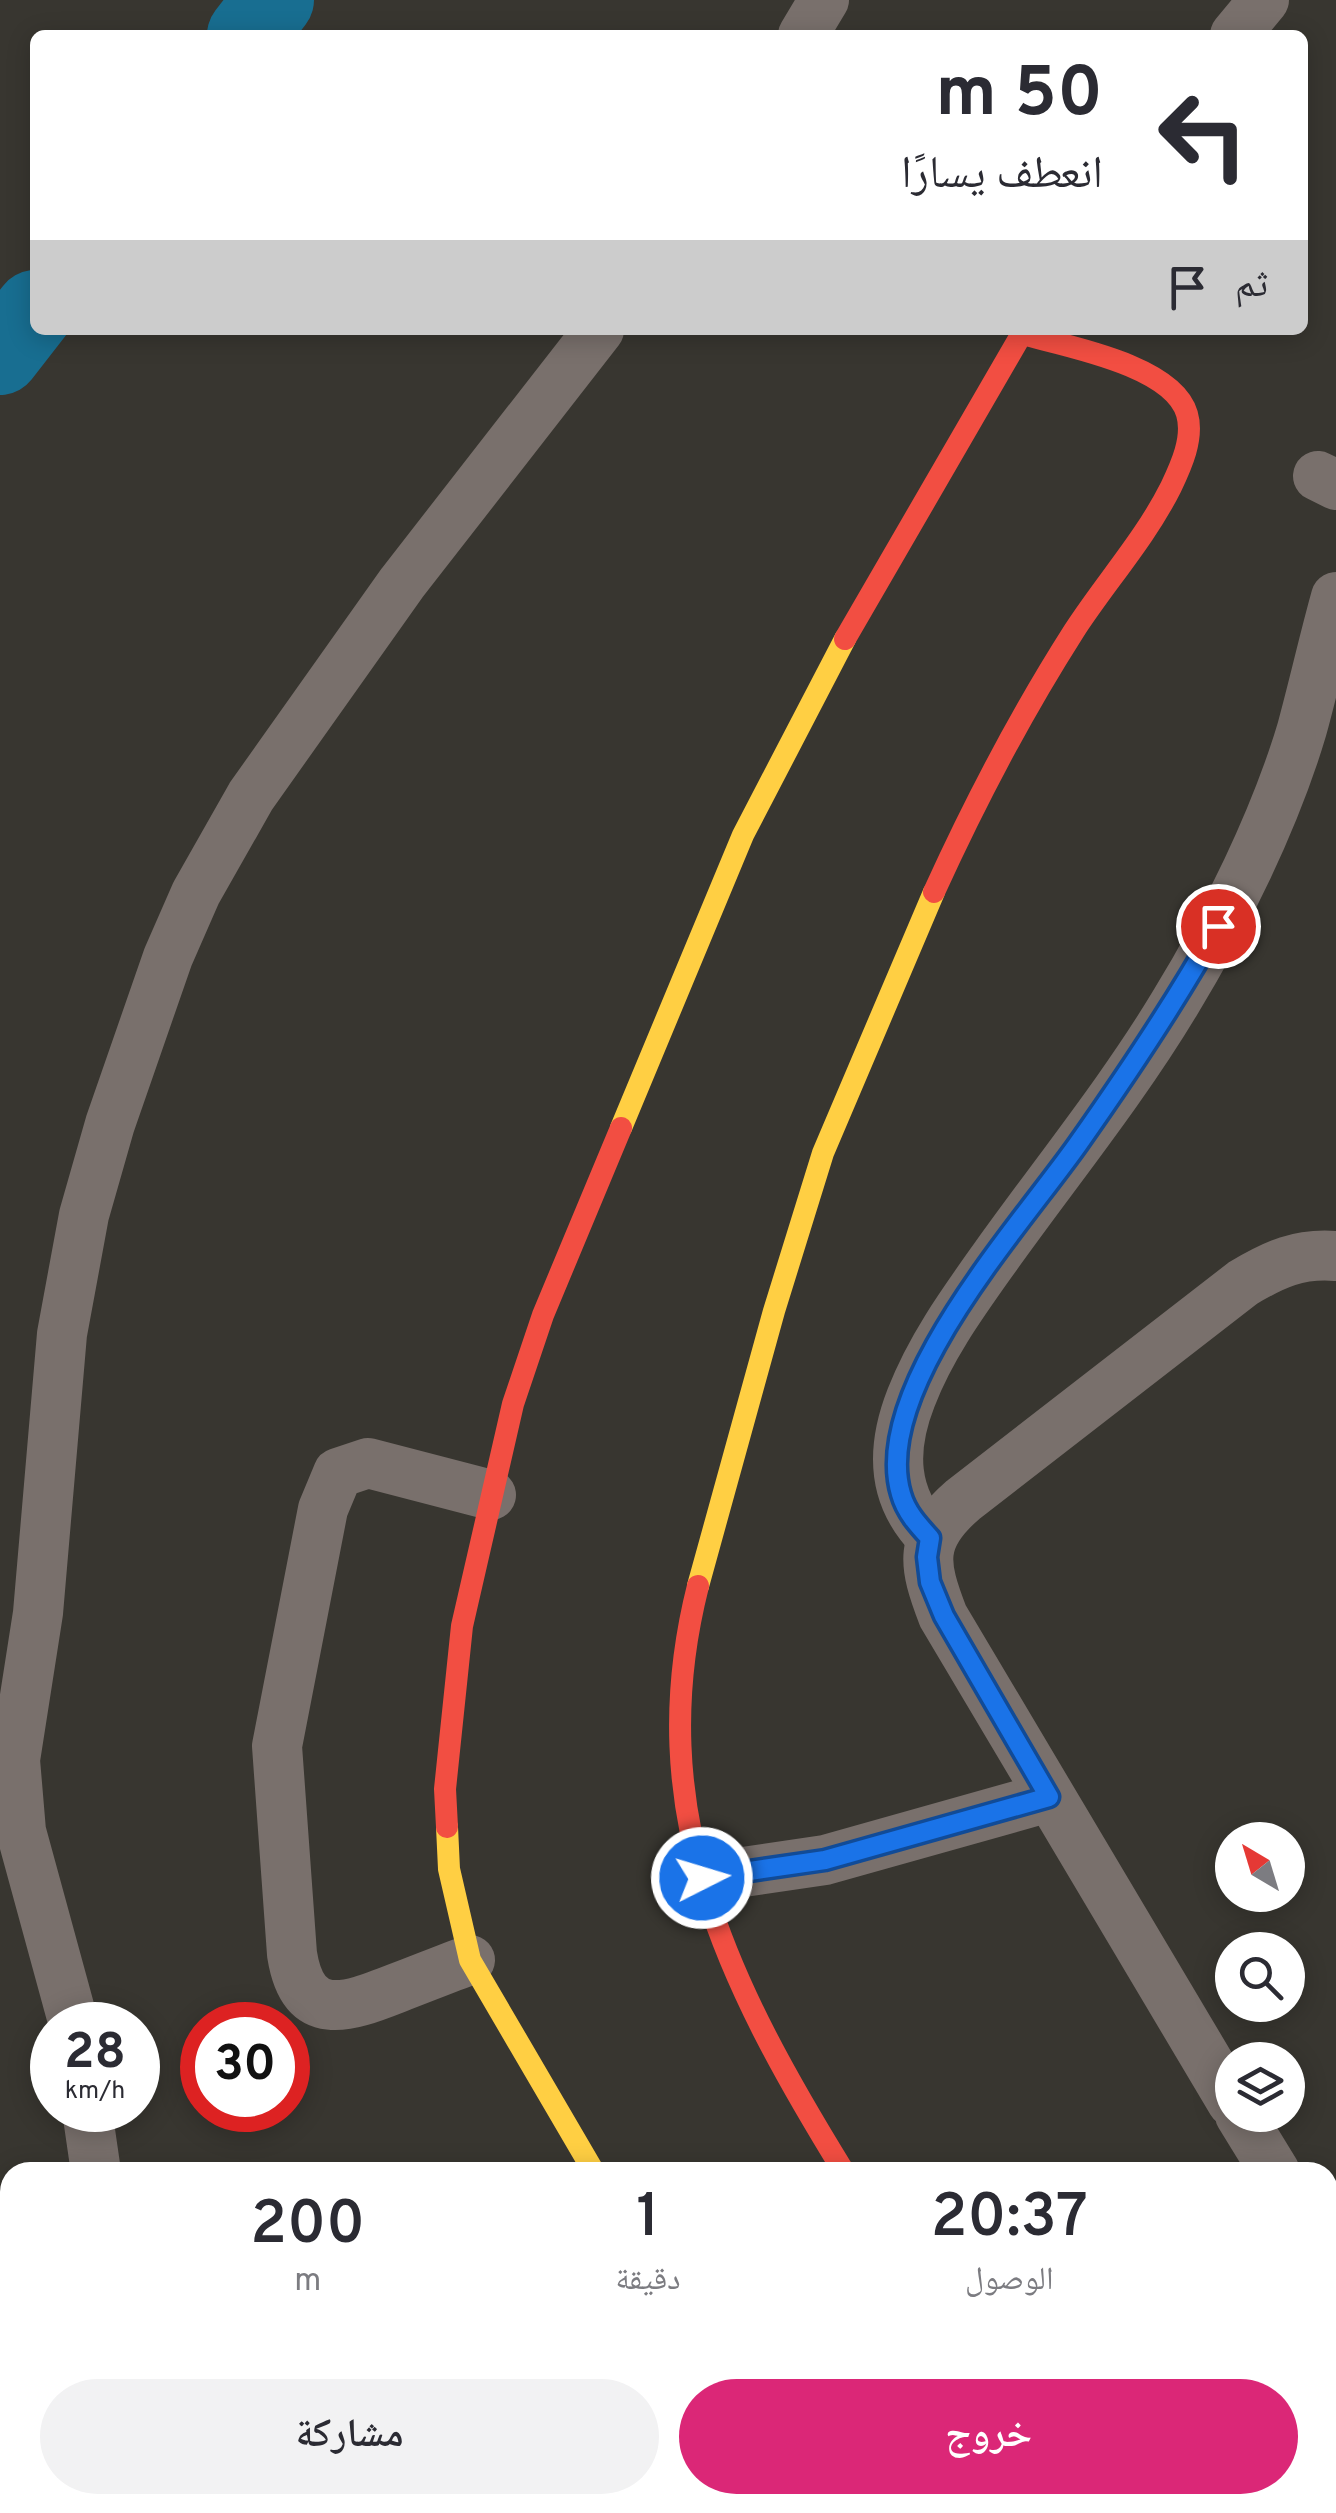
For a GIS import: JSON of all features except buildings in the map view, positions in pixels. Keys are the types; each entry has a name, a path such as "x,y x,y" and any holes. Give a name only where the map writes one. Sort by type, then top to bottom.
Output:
{"street":[{"path":"806,30 824,0"},
{"path":"1239,30 1264,0"},
{"path":"68,2002 20,1831 14,1760 38,1613 62,1334 84,1215 110,1124 168,957 196,892 251,796 402,582 595,335"},
{"path":"588,2162 470,1960 449,1869 445,1790 462,1626 491,1495 513,1404 542,1316 743,835 869,594 1021,335"},
{"path":"838,2162 762,2024 702,1878 684,1810 678,1756 678,1695 687,1615 818,1168 963,829 1031,702 1178,471 1189,437 1187,412 1172,390 1113,361 1032,335"},
{"path":"930,1538 902,1498 897,1475 910,1400 947,1326 1175,1004 1218,926 1291,761 1336,597"},
{"path":"1215,2074 944,1616 930,1582 927,1557 930,1538 942,1518 962,1500 1243,1283 1274,1264 1306,1254 1336,1256"},
{"path":"470,1960 350,2007 326,2006 306,1995 295,1977 292,1954 277,1746 323,1509 338,1473 368,1463 491,1495"},
{"path":"702,1878 825,1860 1049,1797"},
{"path":"90,2132 95,2162"},
{"path":"1251,2132 1270,2162"}],"waterway":[{"path":"251,30 274,0"},
{"path":"0,355 30,316"}],"traffic: slow":[{"path":"621,1128 743,835 845,639"},
{"path":"698,1586 774,1311 823,1153 934,892"},
{"path":"447,1827 449,1869 470,1960 588,2162"}],"traffic: jam":[{"path":"845,639 1021,335"},
{"path":"934,892 1017,726 1074,631 1161,506 1188,442 1187,414 1178,397 1161,383 1115,360 1026,335"},
{"path":"447,1827 445,1789 462,1626 513,1404 543,1315 621,1128"},
{"path":"698,1586 683,1668 680,1746 689,1821 706,1893 764,2033 838,2162"}],"route":[{"path":"702,1878 825,1860 1049,1797 944,1616 930,1582 930,1538 902,1498 897,1475 902,1428 920,1376 947,1326 1175,1004 1218,926"}]}
